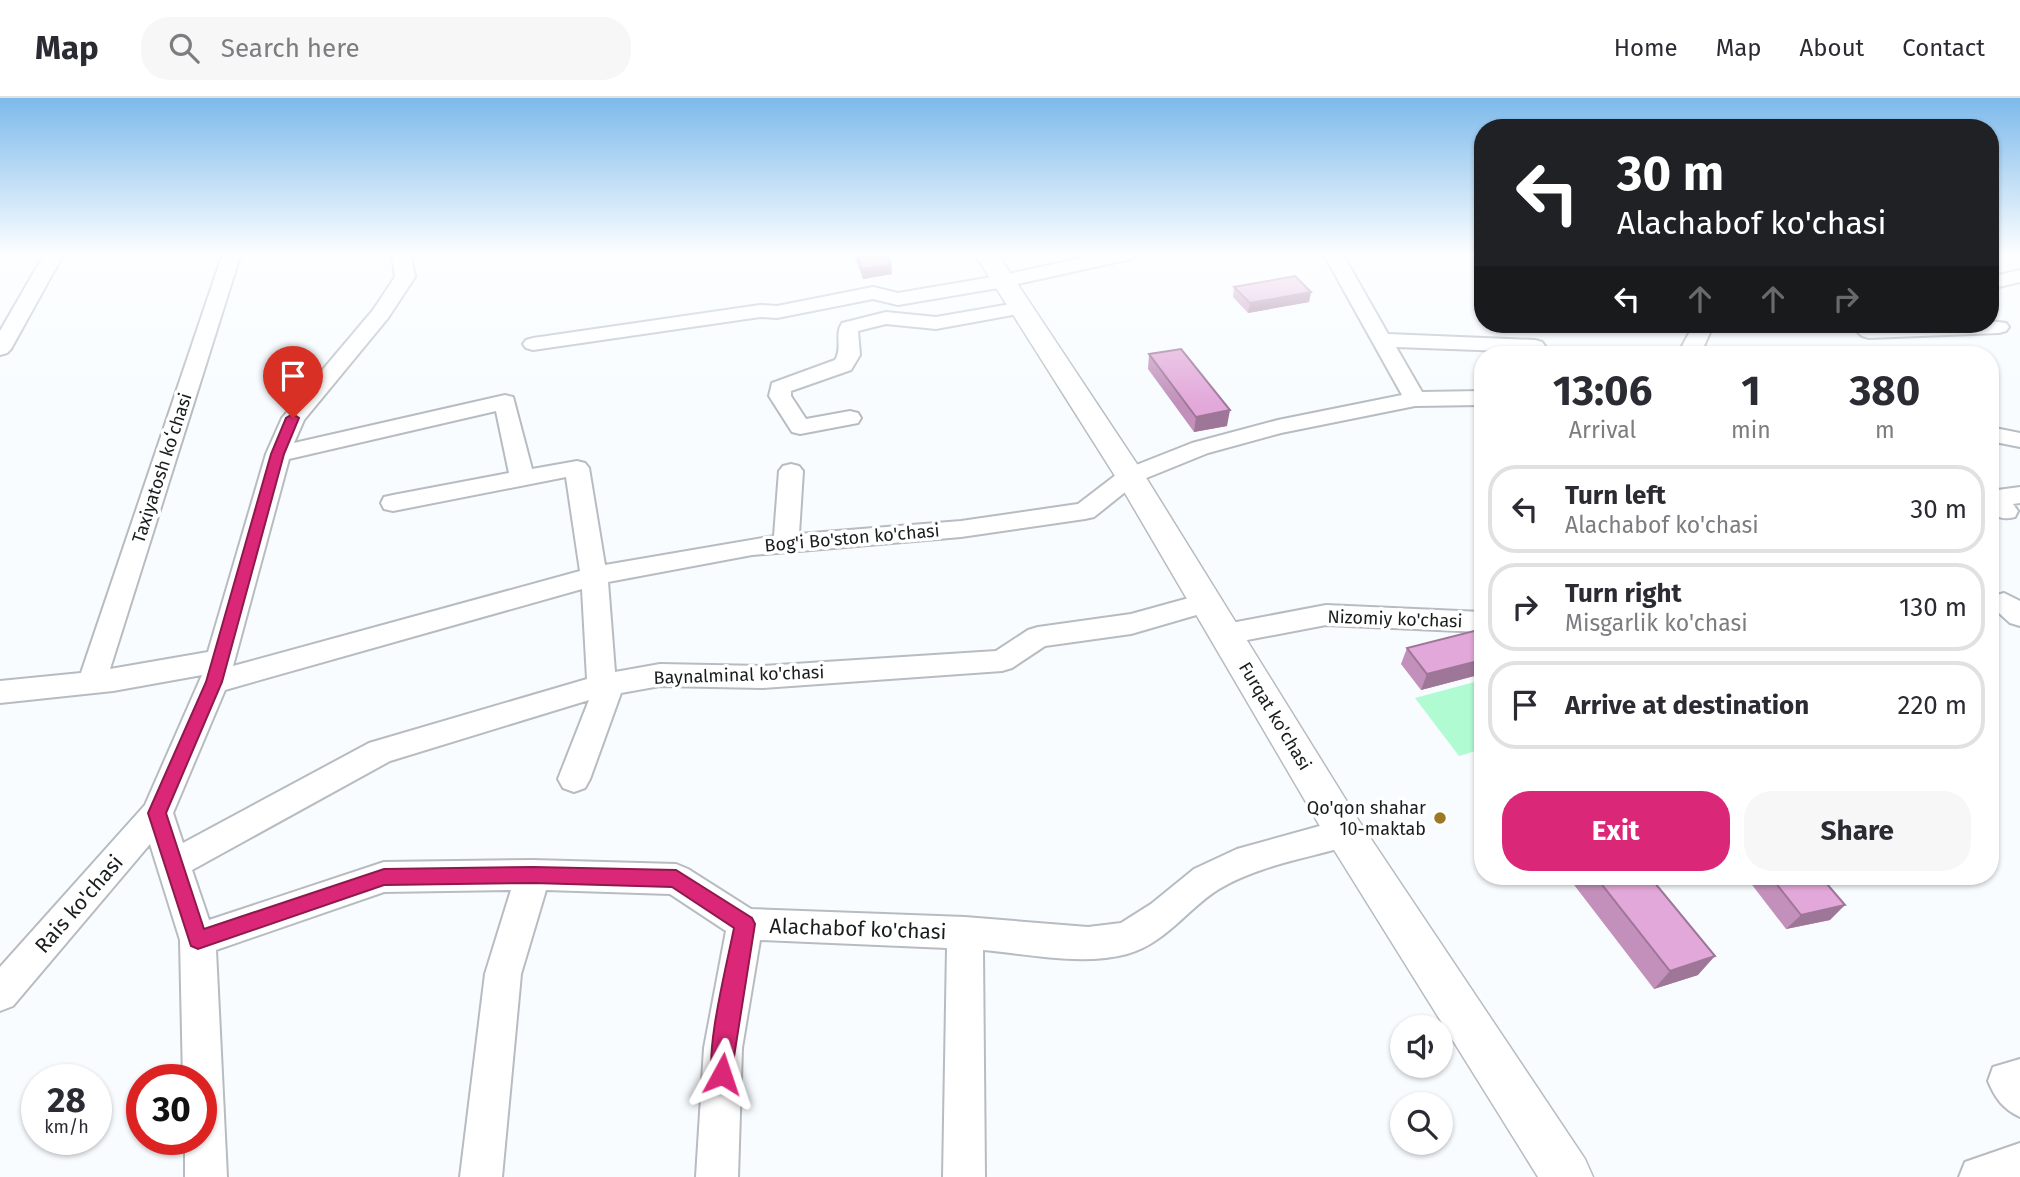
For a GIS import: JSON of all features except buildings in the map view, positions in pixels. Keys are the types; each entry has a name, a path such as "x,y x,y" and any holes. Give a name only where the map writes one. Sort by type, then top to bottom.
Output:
{"main road":[{"name":"Furqat ko'chasi","path":"1019,303 1130,475 1345,833 1567,1177"}],"street":[{"path":"0,349 26,303"},
{"name":"Taxiyatosh koʻchasi","path":"92,682 216,303"},
{"name":"Rais ko'chasi","path":"0,994 157,813 217,672 278,454 293,418 388,303"},
{"path":"533,344 760,311 777,312 821,303"},
{"path":"850,418 800,427 780,396 780,388 844,365 852,353 847,331 849,327 886,318 936,323 968,303"},
{"path":"1360,303 1415,399"},
{"path":"1999,327 2020,342"},
{"path":"1381,340 1535,346"},
{"name":"Bog'i Bo'ston ko'chasi","path":"0,692 217,672 594,576 786,542 961,529 1085,511 1130,475 1200,448 1278,427 1415,399 1474,398"},
{"path":"278,454 505,402 522,479"},
{"path":"1999,436 2020,440"},
{"path":"393,503 578,468 606,684 574,779"},
{"path":"786,542 791,471"},
{"name":"Baynalminal ko'chasi","path":"172,865 380,752 606,684 660,675 763,677 1002,661 1038,637 1130,624 1207,602"},
{"path":"1999,603 2004,602 2020,616"},
{"name":"Nizomiy ko'chasi","path":"1226,634 1326,615 1474,622"},
{"path":"157,813 198,940 206,1177"},
{"name":"Alachabof ko'chasi","path":"198,940 384,877 533,875 676,879 745,924 965,933 1088,943 1127,938 1163,915 1206,879 1249,859 1345,833"},
{"path":"481,1177 503,974 533,875"},
{"path":"717,1177 723,1048 745,924"},
{"path":"964,1177 965,933"},
{"path":"2020,1078 2007,1082 2020,1097"},
{"path":"1980,1177 2020,1163"}],"green space":[{"path":"1474,682 1474,751 1459,756 1415,698"}],"place":[{"name":"Qo'qon shahar 10-maktab","path":"1440,818"}],"route":[{"path":"293,418 278,454 214,682 157,813 198,940 384,877 533,875 676,879 745,924 723,1048 722,1074"}]}
